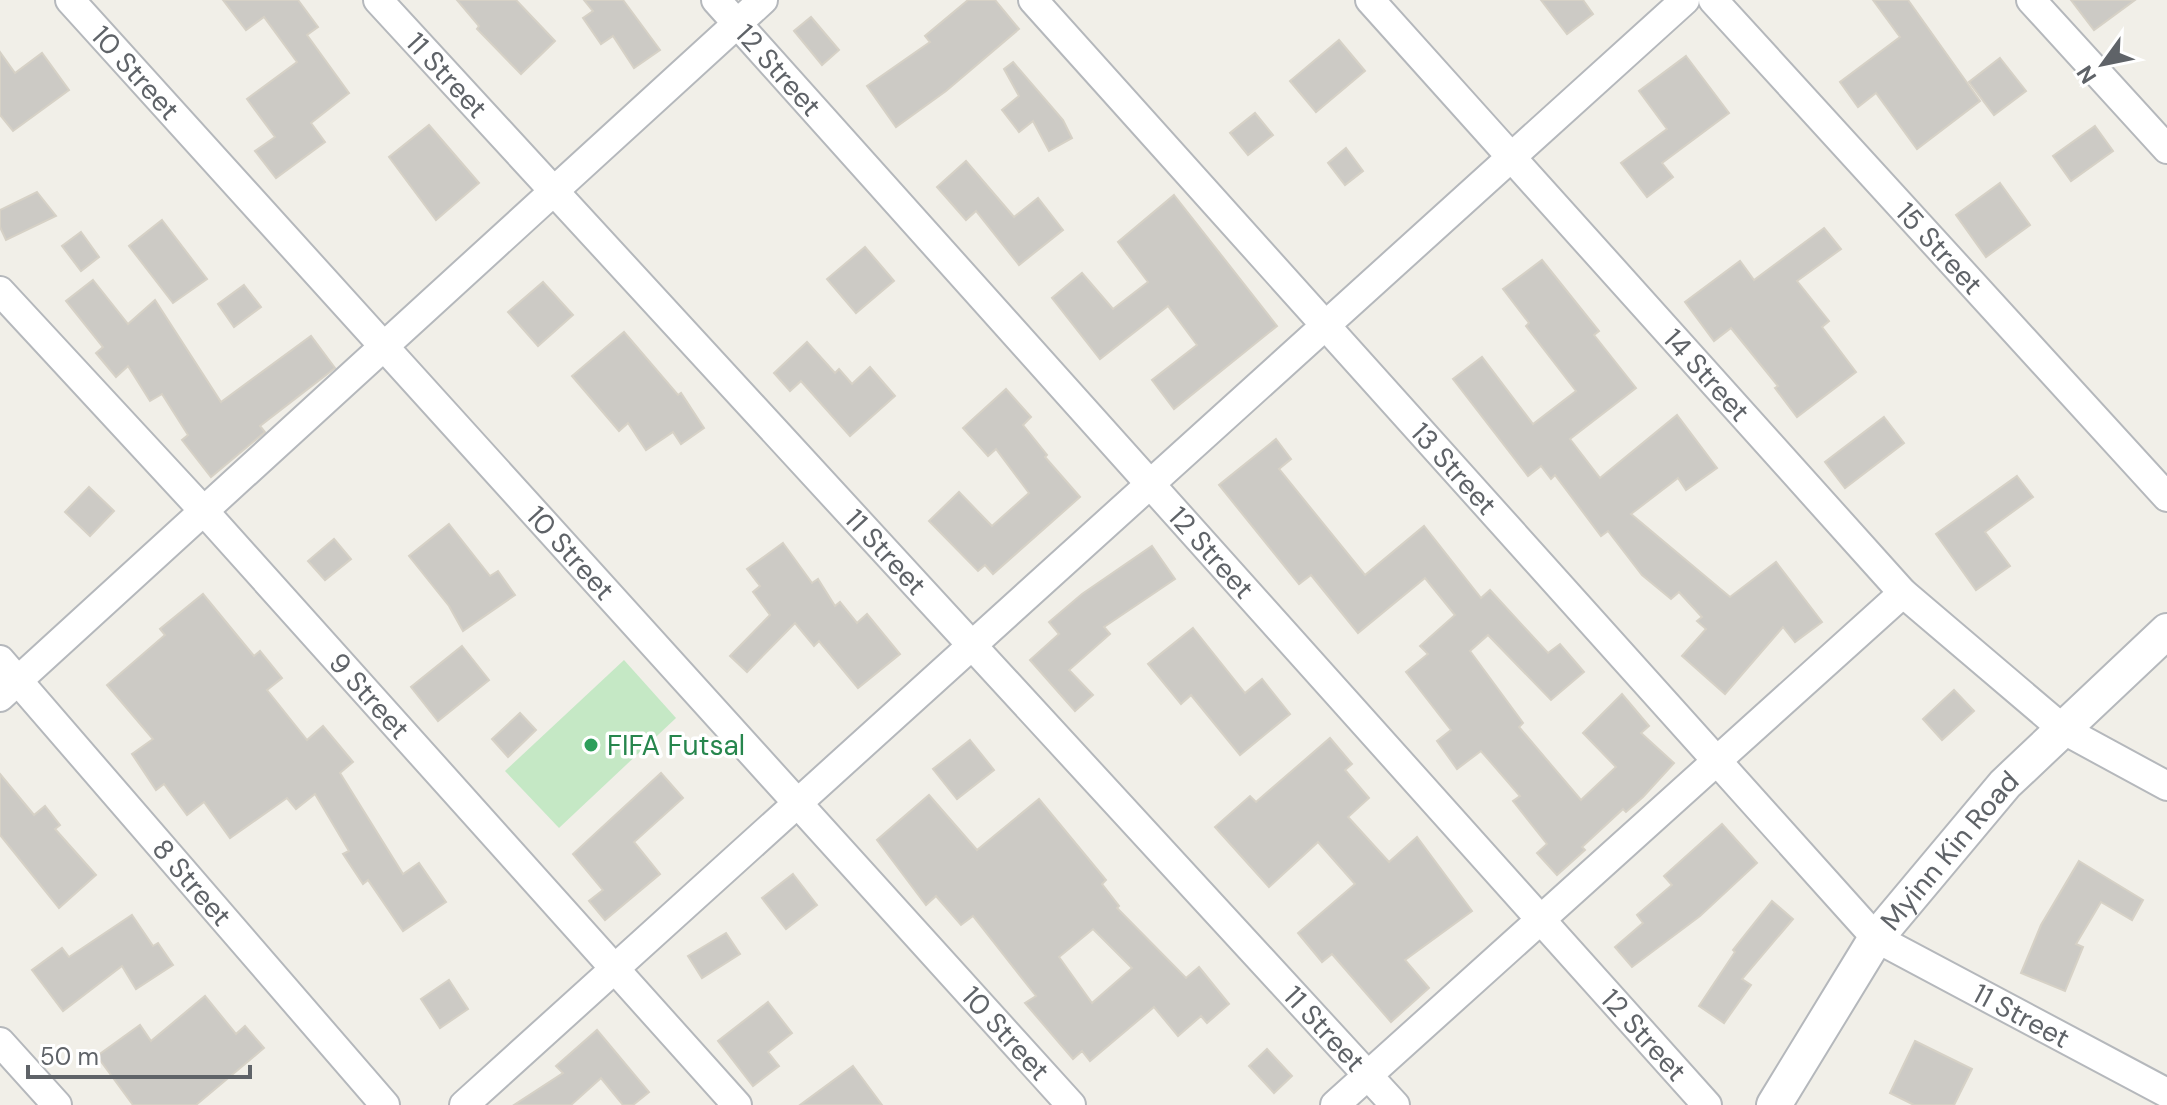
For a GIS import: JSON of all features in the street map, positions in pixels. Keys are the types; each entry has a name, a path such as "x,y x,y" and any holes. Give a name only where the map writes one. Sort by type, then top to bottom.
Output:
{"street":[{"name":"10 Street","path":"70,0 1071,1105"},
{"name":"11 Street","path":"378,0 1395,1105"},
{"name":"12 Street","path":"716,0 1707,1105"},
{"path":"6,679 202,509 763,0"},
{"name":"13 Street","path":"1033,0 1876,938"},
{"name":"14 Street","path":"1370,0 1903,593 2064,730"},
{"path":"464,1105 796,801 1685,0"},
{"name":"15 Street","path":"1713,0 2167,497"},
{"path":"2031,0 2167,149"},
{"name":"9 Street","path":"0,291 202,509 737,1105"},
{"path":"1335,1105 1903,593"},
{"name":"Myinn Kin Road","path":"1774,1105 1876,938 2005,784 2167,631"},
{"name":"8 Street","path":"6,679 385,1105"},
{"path":"2064,730 2167,786"},
{"name":"11 Street","path":"1876,938 2167,1093"},
{"path":"0,1042 57,1105"}],"green space":[{"name":"FIFA Futsal","path":"624,660 676,718 559,828 505,771"}],"building":[{"path":"223,0 298,0 318,27 307,35 349,93 311,123 325,142 276,178 255,151 275,137 247,99 297,62 264,17 246,30"},
{"path":"457,0 516,0 555,41 521,74 477,29 479,26"},
{"path":"584,0 623,0 660,50 634,68 613,36 601,44 583,18 593,11"},
{"path":"968,0 995,0 1019,29 946,91 896,127 867,86 930,42 925,36"},
{"path":"1541,0 1583,0 1593,14 1567,34"},
{"path":"1873,0 1908,0 1980,101 1917,149 1876,93 1858,107 1840,82 1900,37"},
{"path":"2071,0 2135,0 2094,30"},
{"path":"811,17 839,50 822,65 794,31"},
{"path":"1339,40 1365,71 1316,112 1290,81"},
{"path":"0,52 15,73 42,53 69,90 13,131 0,115"},
{"path":"1686,56 1729,113 1662,163 1673,177 1647,197 1621,163 1667,129 1639,91"},
{"path":"2000,58 2026,91 1994,115 1969,82"},
{"path":"1013,62 1063,120 1072,138 1049,151 1033,121 1019,132 1002,110 1019,96 1004,69"},
{"path":"1255,113 1273,135 1248,155 1230,133"},
{"path":"429,125 479,183 436,220 389,157"},
{"path":"2095,126 2113,151 2071,181 2053,156"},
{"path":"1346,148 1363,171 1345,185 1328,163"},
{"path":"966,161 1014,217 1038,198 1063,230 1019,265 976,211 966,220 937,187"},
{"path":"2000,183 2030,225 1986,257 1956,215"},
{"path":"37,192 56,216 6,240 0,227 0,210"},
{"path":"1174,195 1277,326 1174,409 1152,380 1197,345 1168,306 1100,359 1052,298 1082,273 1113,309 1148,282 1118,242"},
{"path":"162,220 207,279 173,303 129,246"},
{"path":"1824,228 1841,249 1797,281 1829,321 1822,327 1856,372 1797,417 1775,388 1778,386 1731,328 1714,341 1685,302 1740,261 1754,280"},
{"path":"81,232 99,257 81,271 62,246"},
{"path":"865,247 894,281 856,313 827,279"},
{"path":"1542,260 1599,331 1594,335 1636,388 1570,439 1600,478 1677,415 1717,468 1686,490 1678,478 1631,514 1730,597 1776,562 1822,622 1795,642 1783,627 1725,694 1682,656 1706,629 1697,621 1702,617 1679,592 1671,599 1642,575 1608,531 1601,536 1555,475 1551,479 1541,466 1528,476 1453,379 1482,357 1533,424 1576,391 1526,326 1529,323 1503,289"},
{"path":"93,280 128,324 155,300 221,402 311,336 335,368 260,426 265,432 211,477 182,440 188,435 162,394 150,401 128,366 116,377 96,353 103,347 66,301"},
{"path":"543,282 573,315 538,346 508,312"},
{"path":"244,285 261,307 234,327 218,304"},
{"path":"624,332 678,395 681,393 704,428 681,444 673,432 646,450 628,423 619,431 572,376"},
{"path":"807,342 835,373 839,369 852,384 870,367 895,396 850,436 801,381 790,391 774,373"},
{"path":"1006,389 1031,417 1023,425 1047,455 1045,457 1080,497 993,574 985,565 978,571 929,521 959,492 992,526 1029,493 996,449 988,456 963,428"},
{"path":"1884,417 1904,443 1845,488 1825,462"},
{"path":"1276,439 1291,459 1279,469 1365,575 1424,526 1481,598 1490,590 1548,653 1560,644 1584,672 1551,700 1488,635 1470,651 1523,723 1519,727 1581,800 1616,767 1583,733 1622,694 1649,726 1641,733 1674,763 1643,797 1626,812 1623,809 1557,875 1537,853 1547,844 1513,801 1520,796 1481,751 1457,769 1437,741 1451,730 1406,672 1428,654 1420,646 1455,615 1425,578 1358,633 1311,575 1299,584 1219,485"},
{"path":"2017,476 2033,497 1985,532 2010,566 1976,590 1936,534"},
{"path":"89,487 114,511 90,536 65,512"},
{"path":"449,524 490,576 498,571 515,595 463,631 449,606 409,556"},
{"path":"334,539 351,559 325,580 308,561"},
{"path":"783,543 812,583 818,579 835,606 840,602 857,623 867,614 900,654 858,688 819,641 814,646 795,623 747,672 730,656 770,615 753,592 760,586 747,569"},
{"path":"1152,546 1175,579 1104,627 1110,634 1069,670 1093,695 1075,711 1030,660 1059,634 1049,622 1082,594"},
{"path":"203,594 254,656 260,651 282,678 267,690 307,740 323,726 353,762 340,773 403,874 419,863 446,902 403,931 368,880 363,884 343,854 349,851 315,794 296,809 287,798 230,838 204,802 187,815 164,784 156,790 132,754 153,739 107,685 165,635 160,629"},
{"path":"1193,628 1245,693 1262,679 1290,714 1240,755 1191,695 1181,704 1148,664"},
{"path":"462,646 489,680 438,721 411,687"},
{"path":"1954,690 1974,711 1942,740 1923,719"},
{"path":"520,713 536,730 508,757 492,739"},
{"path":"1330,738 1352,764 1345,770 1369,798 1348,817 1389,862 1417,837 1472,911 1405,960 1429,988 1391,1022 1332,954 1322,962 1298,933 1355,884 1318,842 1269,887 1215,827 1250,796 1256,802"},
{"path":"970,740 994,770 957,799 933,769"},
{"path":"661,773 683,798 634,842 660,874 605,920 589,901 603,890 573,854"},
{"path":"0,774 34,815 45,806 60,825 55,829 96,875 59,908 0,835"},
{"path":"929,795 977,850 1039,799 1106,880 1102,884 1119,906 1117,908 1186,978 1199,967 1229,1004 1207,1023 1201,1016 1178,1036 1154,1007 1090,1061 1082,1051 1073,1059 1025,1003 1036,996 973,916 961,925 936,896 926,905 877,840","holes":["1093,929 1132,968 1092,1003 1059,957"]},
{"path":"1722,824 1757,863 1700,916 1632,967 1615,947 1643,923 1637,915 1672,885 1664,876"},
{"path":"2079,861 2143,900 2132,920 2101,902 2076,944 2083,947 2065,991 2021,973 2041,925"},
{"path":"793,874 817,905 786,929 762,898"},
{"path":"1772,901 1793,919 1742,979 1751,985 1724,1023 1699,1006 1735,952 1733,950"},
{"path":"132,915 153,946 158,943 173,965 136,989 122,966 63,1011 32,970 62,948 69,957"},
{"path":"726,933 740,954 702,978 688,956"},
{"path":"449,980 468,1009 440,1028 421,999"},
{"path":"205,996 236,1034 245,1026 264,1048 196,1105 133,1105 97,1056 140,1025 151,1041"},
{"path":"768,1002 792,1033 768,1052 779,1066 753,1086 718,1041"},
{"path":"597,1030 649,1092 633,1105 623,1105 601,1078 571,1105 514,1105 563,1073 556,1066"},
{"path":"1915,1041 1972,1069 1954,1105 1914,1105 1890,1093"},
{"path":"1267,1049 1292,1076 1274,1093 1249,1066"},
{"path":"853,1066 882,1105 800,1105"}],"place":[{"name":"FIFA Futsal","path":"591,745"}]}
